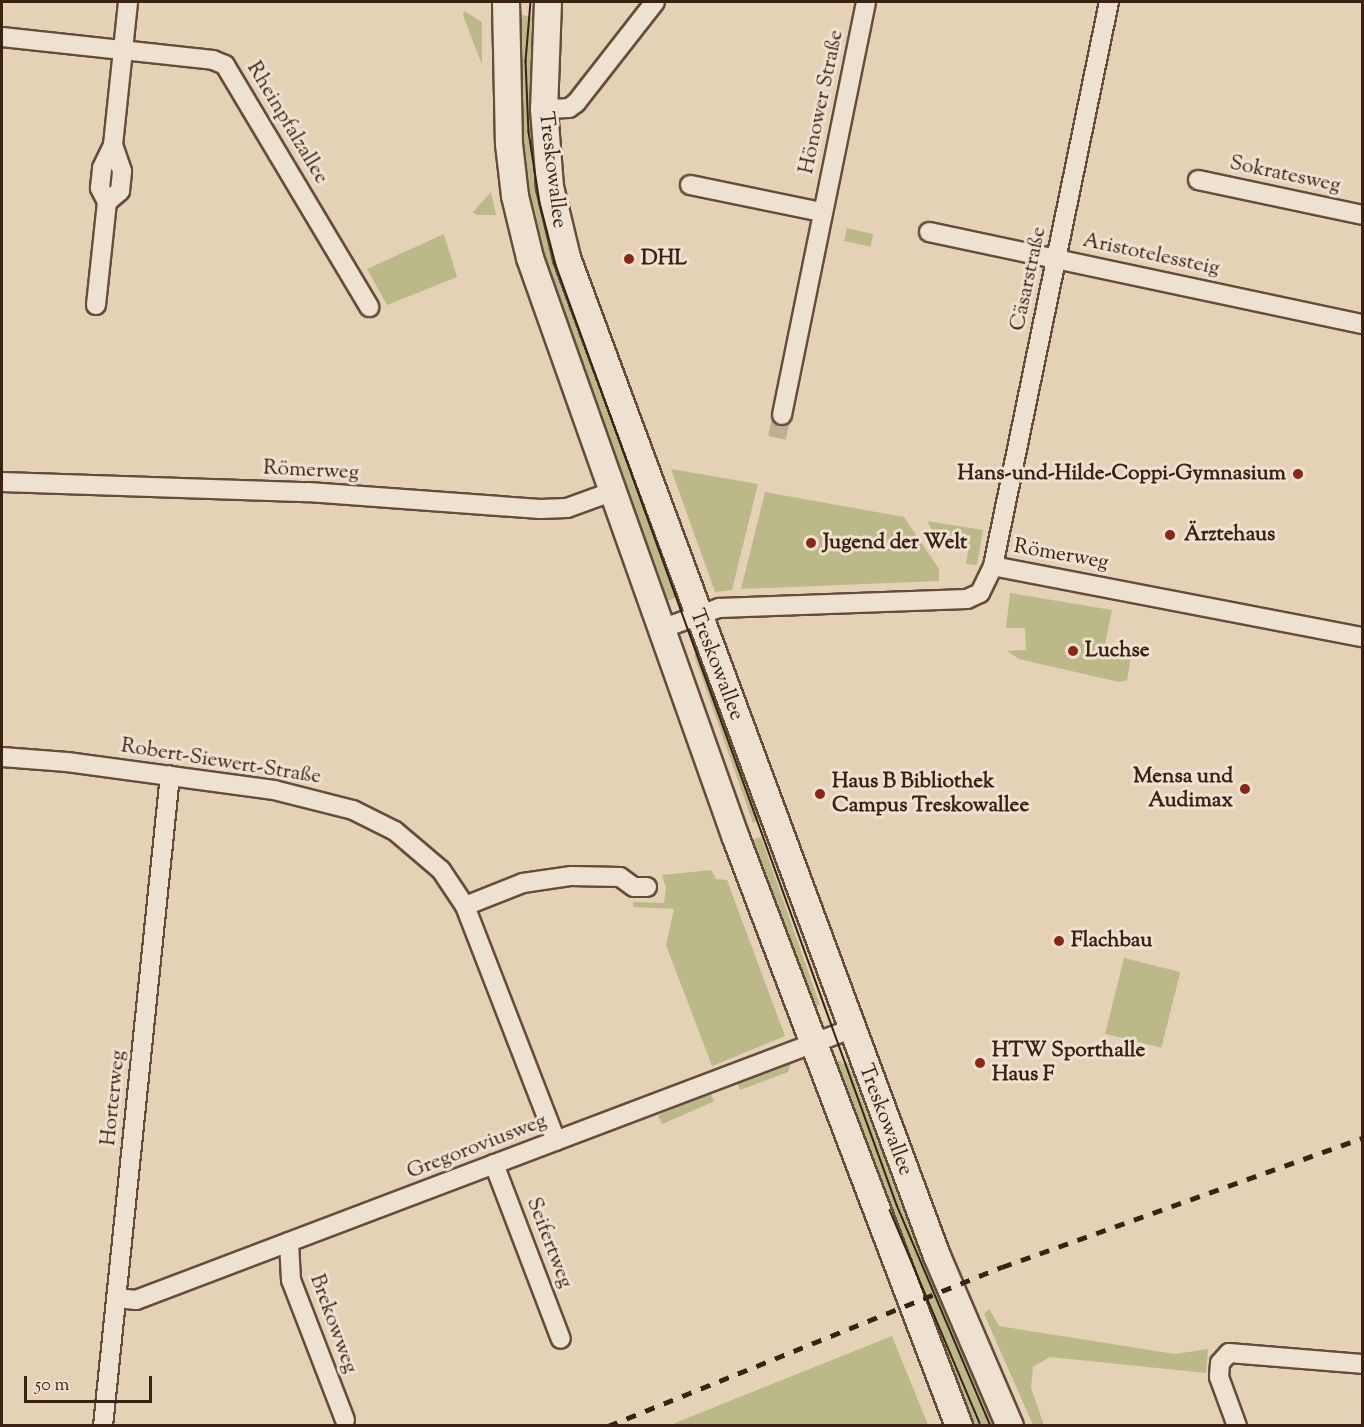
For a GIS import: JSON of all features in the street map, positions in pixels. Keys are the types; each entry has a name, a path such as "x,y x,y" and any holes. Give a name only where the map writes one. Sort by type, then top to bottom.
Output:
{"main road":[{"name":"Treskowallee","path":"506,2 507,115 519,212 546,306 614,491 661,629 814,1043 960,1425"},
{"name":"Treskowallee","path":"548,2 543,110 550,187 559,231 697,616 851,1029 959,1312 1010,1425"}],"street":[{"path":"96,305 107,202 120,191 122,171 113,145 128,2"},
{"path":"543,110 569,108 576,103 655,2"},
{"name":"Hönower Straße","path":"782,415 866,2"},
{"name":"Cäsarstraße","path":"993,566 1109,2"},
{"name":"Rheinpfalzallee","path":"2,37 213,60 225,65 369,307"},
{"name":"Sokratesweg","path":"1198,180 1362,215"},
{"path":"690,185 822,212"},
{"name":"Aristotelessteig","path":"929,232 1362,324"},
{"name":"Römerweg","path":"2,482 308,492 540,509 567,508 614,491"},
{"name":"Römerweg","path":"661,629 735,606 967,599 980,593 993,566 1362,637"},
{"name":"Robert-Siewert-Straße","path":"2,758 170,775 283,792 373,818 427,857 465,906 556,1141"},
{"name":"Horterweg","path":"103,1425 170,775"},
{"path":"465,906 524,883 571,876 620,877 634,887 647,887"},
{"name":"Gregoroviusweg","path":"117,1298 136,1300 851,1029"},
{"name":"Seifertweg","path":"494,1164 561,1339"},
{"name":"Brekowweg","path":"289,1242 291,1280 345,1420"},
{"path":"1237,1425 1219,1377 1220,1363 1229,1353 1362,1364"}],"shaded area":[{"path":"464,11 482,22 482,65 463,15"},
{"path":"517,14 532,17 530,85 533,131 682,595 667,601 554,303 521,174"},
{"path":"491,192 496,215 477,215 473,212"},
{"path":"847,228 873,234 870,247 844,241"},
{"path":"444,234 457,277 387,305 367,269"},
{"path":"671,469 758,484 732,590 715,592"},
{"path":"765,492 904,517 939,569 939,581 741,589"},
{"path":"927,521 983,530 977,565 966,564 969,546 938,541"},
{"path":"1010,593 1112,610 1105,645 1132,651 1127,680 1119,682 1019,659 1007,651 1026,650 1025,628 1006,628"},
{"path":"697,653 700,659 705,657 766,814 759,816 760,820 753,823 694,655"},
{"path":"761,837 820,1005 816,1006 814,1001 809,1004 746,841"},
{"path":"711,870 716,879 727,880 785,1036 712,1066 666,945 674,909 633,907 633,902 664,903 666,888 662,875"},
{"path":"1124,958 1180,972 1161,1048 1105,1034"},
{"path":"841,1060 842,1064 848,1062 904,1212 1001,1425 974,1425 916,1288 831,1063"},
{"path":"791,1063 788,1072 740,1090 737,1082"},
{"path":"710,1092 714,1101 662,1124 658,1115"},
{"path":"989,1309 999,1326 1175,1354 1208,1349 1206,1373 1050,1357 1033,1367 1031,1388 1044,1425 1033,1425 984,1314"},
{"path":"892,1336 928,1425 670,1425"}],"tunnel":[{"path":"777,438 782,415"}],"tram line":[{"path":"531,2 526,61 529,132 540,203 556,265 897,1205 991,1426"},
{"path":"890,1210 980,1423"}],"railway":[{"path":"608,1426 1002,1267 1362,1138"}],"place":[{"name":"DHL","path":"629,259"},
{"name":"Hans-und-Hilde-Coppi-Gymnasium","path":"1298,474"},
{"name":"Ärztehaus","path":"1170,535"},
{"name":"Jugend der Welt","path":"811,543"},
{"name":"Luchse","path":"1073,651"},
{"name":"Mensa und Audimax","path":"1245,789"},
{"name":"Haus B Bibliothek Campus Treskowallee","path":"820,794"},
{"name":"Flachbau","path":"1059,941"},
{"name":"HTW Sporthalle Haus F","path":"980,1063"}]}
